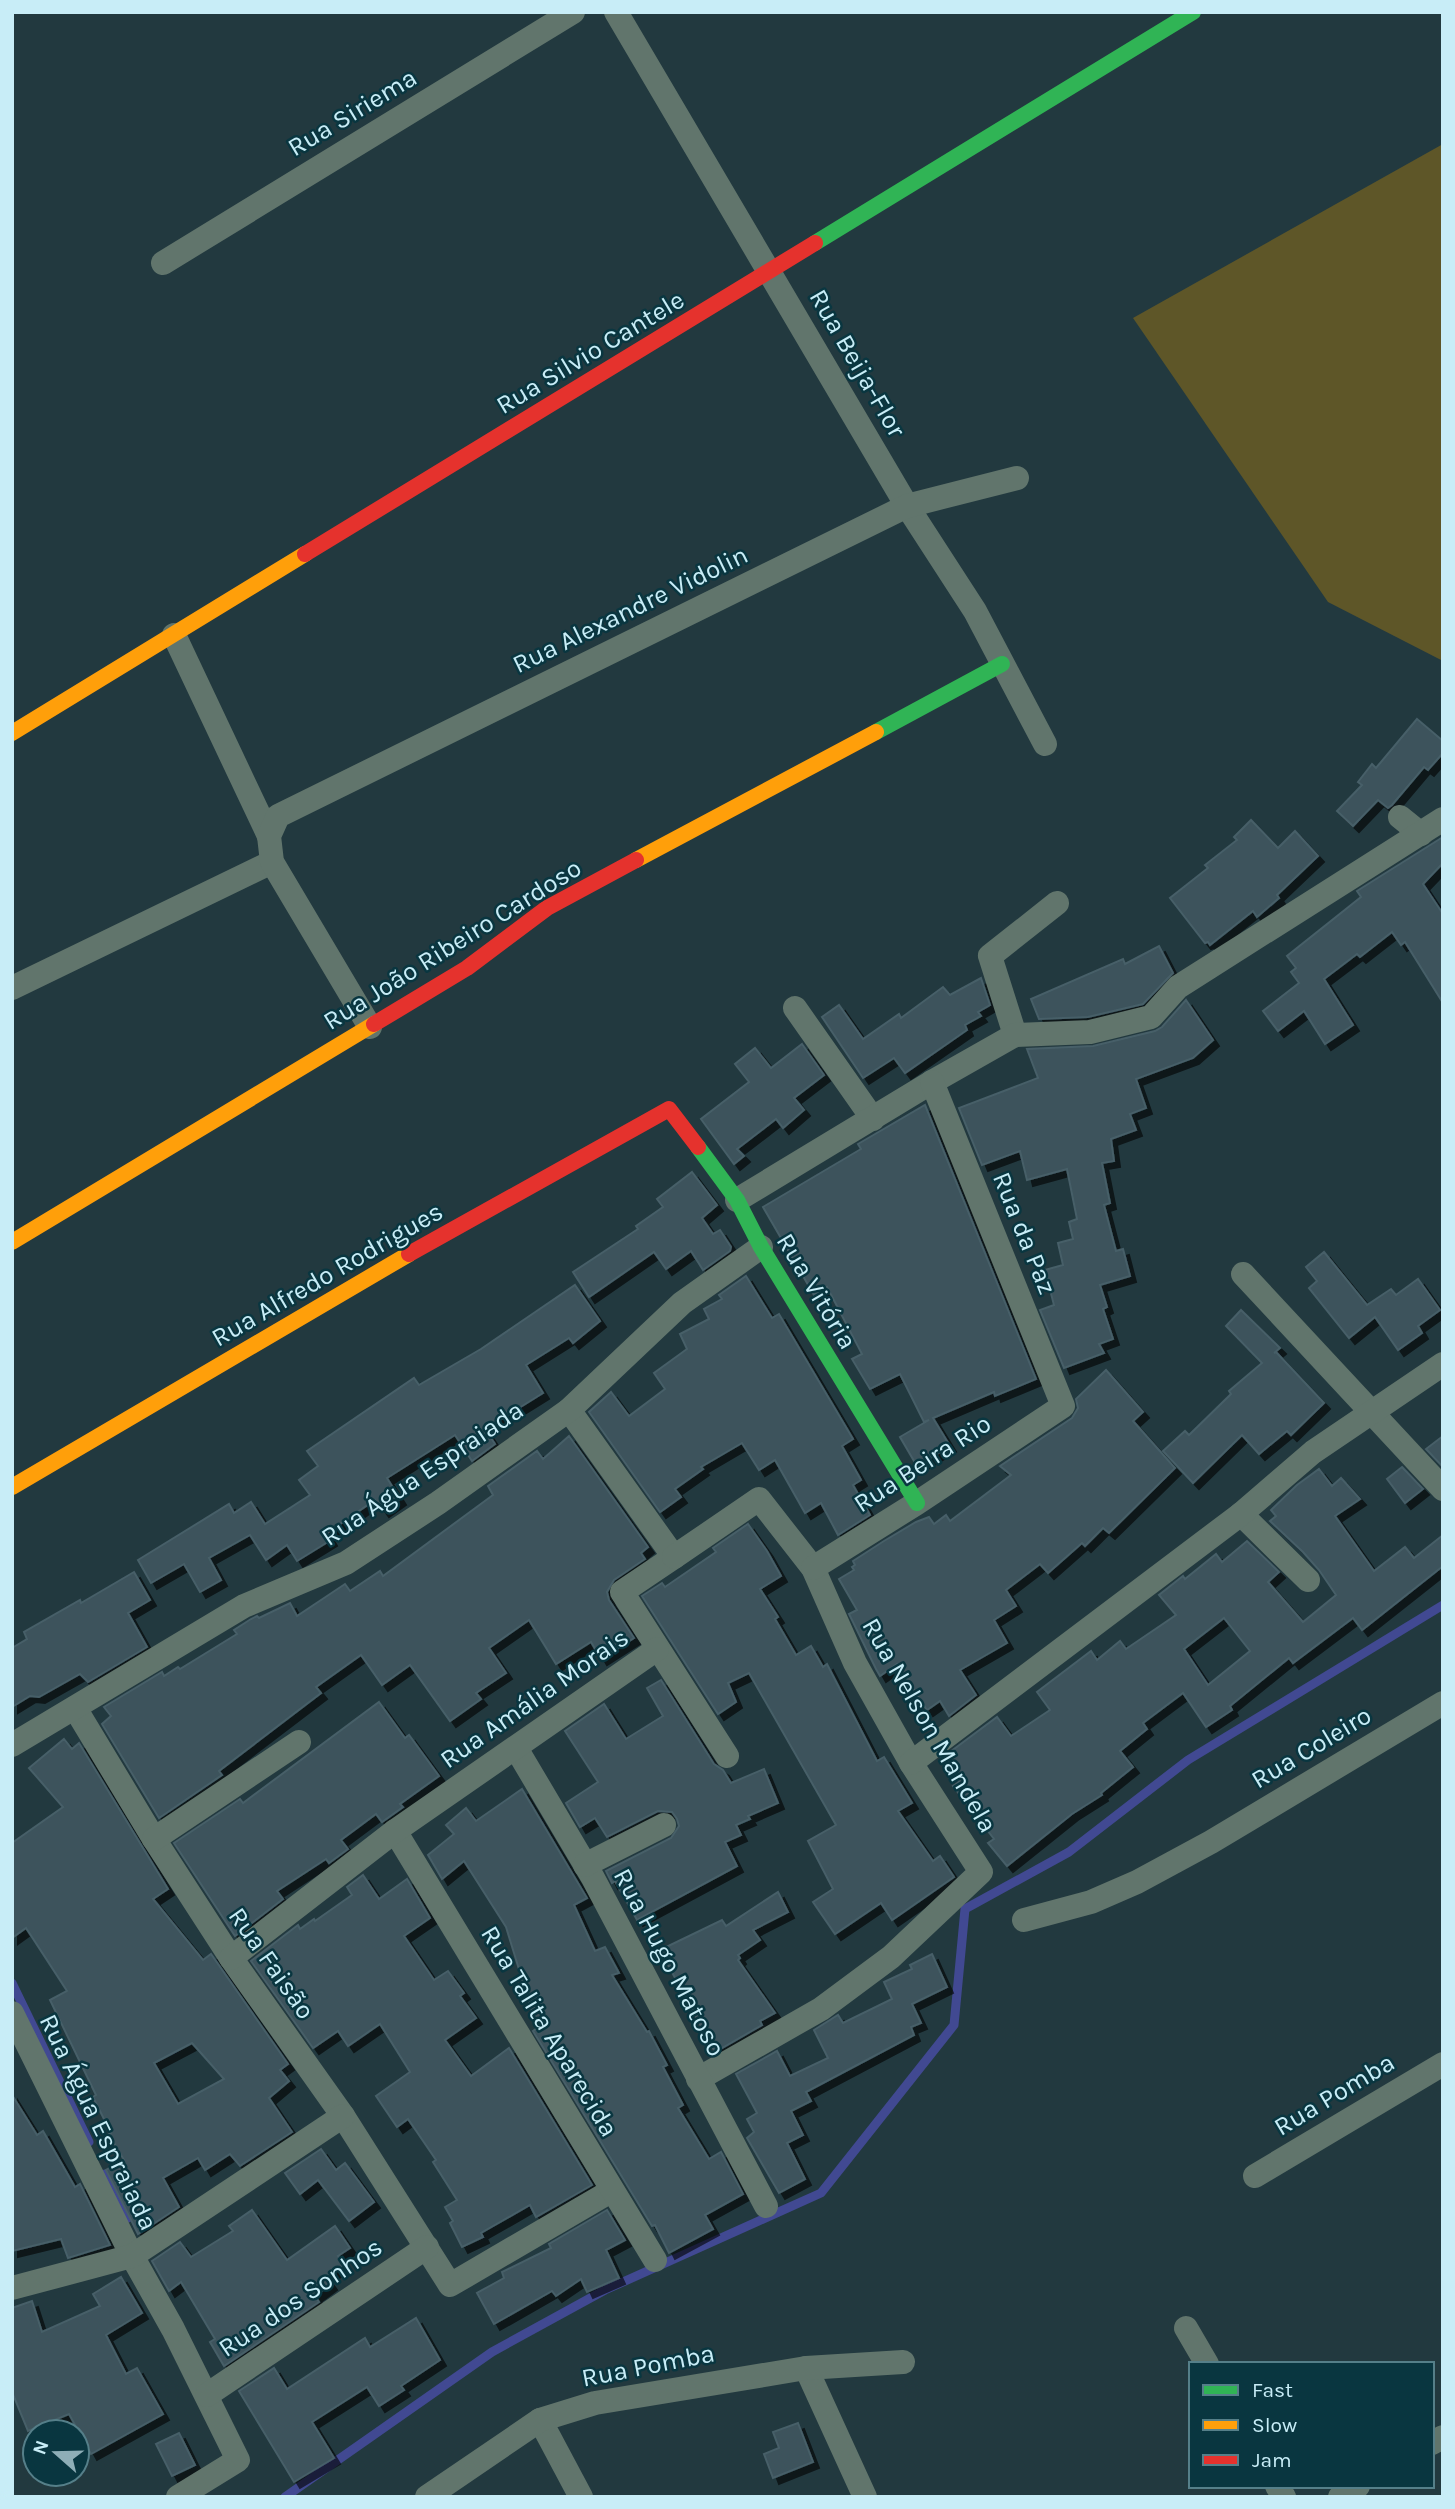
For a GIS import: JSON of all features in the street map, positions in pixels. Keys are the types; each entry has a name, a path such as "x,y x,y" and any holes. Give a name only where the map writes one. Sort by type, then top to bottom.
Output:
{"street":[{"name":"Rua Siriema","path":"163,263 573,12"},
{"name":"Rua Beija-Flor","path":"616,12 907,506 975,611 1045,744"},
{"name":"Rua Silvio Cantele","path":"12,733 1193,12"},
{"name":"Rua Alexandre Vidolin","path":"274,826 907,506 1017,478"},
{"path":"174,635 274,826 272,862 370,1027"},
{"name":"Rua João Ribeiro Cardoso","path":"12,1242 467,968 547,908 1002,664"},
{"path":"1400,817 1421,834"},
{"path":"737,1199 1015,1035 1090,1032 1151,1017 1178,987 1443,819"},
{"path":"12,988 272,862"},
{"path":"1015,1035 990,956 1057,903"},
{"path":"796,1008 873,1119"},
{"name":"Rua da Paz","path":"932,1082 1063,1406"},
{"name":"Rua Vitória","path":"669,1109 737,1199 761,1247 917,1503"},
{"name":"Rua Alfredo Rodrigues","path":"12,1487 359,1282 669,1109"},
{"name":"Rua Água Espraiada","path":"12,1745 244,1606 346,1563 438,1503 569,1410 682,1303 761,1247"},
{"path":"1243,1275 1443,1489"},
{"path":"911,1763 1241,1514 1313,1452 1443,1364"},
{"name":"Rua Beira Rio","path":"813,1568 1063,1406"},
{"path":"569,1410 674,1557"},
{"name":"Rua Nelson Mandela","path":"674,1557 759,1500 813,1568 855,1663 911,1763 981,1872 891,1956 831,2001 698,2079"},
{"path":"1241,1514 1308,1580"},
{"name":"Rua Amália Morais","path":"231,1958 395,1831 657,1649 622,1592 674,1557"},
{"path":"657,1649 727,1756"},
{"name":"Rua Coleiro","path":"1024,1920 1091,1902 1136,1882 1211,1842 1443,1703"},
{"name":"Rua Faisão","path":"75,1708 154,1839 231,1958 344,2116 450,2285 611,2191"},
{"path":"154,1839 299,1742"},
{"name":"Rua Hugo Matoso","path":"516,1748 585,1865 766,2206"},
{"path":"585,1865 664,1825"},
{"name":"Rua Talita Aparecida","path":"395,1831 654,2260"},
{"name":"Rua Água Espraiada","path":"12,2013 132,2256 173,2329 238,2460 178,2497"},
{"name":"Rua Pomba","path":"1255,2176 1443,2064"},
{"path":"12,2288 132,2256 344,2116"},
{"name":"Rua dos Sonhos","path":"207,2395 427,2247"},
{"path":"1186,2328 1206,2362"},
{"name":"Rua Pomba","path":"427,2497 540,2420 595,2403 806,2368 903,2362"},
{"path":"806,2368 865,2497"},
{"path":"540,2420 581,2497"},
{"path":"1339,2497 1355,2488"}],"shaded area":[{"path":"1443,144 1443,661 1328,602 1133,318"}],"building":[{"path":"1417,719 1443,741 1443,753 1428,770 1424,767 1392,805 1388,808 1378,800 1353,826 1337,811 1362,785 1358,782 1372,764 1376,768"},
{"path":"1251,820 1278,848 1295,831 1318,856 1277,895 1279,898 1257,917 1253,911 1210,945 1205,943 1170,898 1208,868 1205,865 1237,840 1234,837"},
{"path":"1443,837 1443,863 1423,884 1443,914 1443,1003 1405,942 1401,945 1392,932 1360,957 1357,954 1324,979 1353,1025 1325,1044 1304,1011 1278,1031 1263,1011 1299,983 1291,972 1296,968 1287,956 1361,897 1357,891"},
{"path":"1159,946 1173,973 1143,1004 1088,1017 1039,1019 1031,999 1123,959 1125,964"},
{"path":"981,978 990,1005 978,1012 981,1016 965,1025 967,1030 905,1073 894,1058 863,1078 822,1017 839,1005 863,1039 899,1014 901,1018 943,987 950,995"},
{"path":"1186,1000 1213,1040 1193,1058 1136,1079 1146,1108 1130,1114 1136,1130 1111,1139 1114,1161 1102,1163 1110,1203 1104,1205 1116,1251 1123,1249 1130,1276 1100,1285 1107,1307 1103,1309 1113,1339 1099,1344 1104,1353 1064,1368 1040,1310 1054,1305 1045,1270 1063,1265 1058,1243 1073,1239 1069,1222 1077,1219 1067,1169 1027,1180 1020,1151 982,1165 959,1108 1038,1078 1027,1049 1093,1046 1155,1031 1162,1027"},
{"path":"802,1044 824,1075 794,1098 804,1110 783,1128 776,1119 737,1149 744,1156 734,1164 701,1119 749,1082 735,1064 755,1048 771,1068"},
{"path":"925,1105 1036,1379 995,1396 994,1392 933,1418 950,1446 917,1466 900,1437 929,1420 924,1422 900,1374 870,1389 852,1359 862,1354 827,1287 814,1295 763,1207 861,1149 858,1144"},
{"path":"692,1172 717,1205 702,1218 713,1234 720,1230 731,1247 730,1251 703,1270 691,1251 666,1269 654,1252 589,1297 573,1272 638,1229 636,1226 663,1207 657,1199"},
{"path":"1324,1252 1367,1305 1391,1289 1396,1295 1418,1279 1440,1310 1418,1326 1422,1333 1398,1350 1375,1317 1349,1338 1309,1288 1317,1281 1306,1267"},
{"path":"746,1276 772,1318 779,1314 853,1439 842,1446 861,1480 853,1485 870,1515 838,1535 821,1503 805,1513 775,1460 759,1470 742,1443 701,1467 703,1469 675,1489 681,1497 660,1512 589,1412 611,1392 629,1416 665,1389 654,1373 687,1349 680,1334 709,1319 704,1309 722,1299 719,1295"},
{"path":"575,1285 600,1321 573,1343 569,1338 526,1365 543,1393 485,1429 495,1444 472,1461 455,1435 387,1478 400,1499 383,1511 375,1500 327,1533 331,1540 297,1561 287,1545 266,1560 250,1535 209,1558 221,1580 200,1592 184,1564 151,1583 138,1560 229,1504 234,1513 251,1502 265,1524 310,1495 299,1480 318,1466 307,1451 414,1378 419,1385 481,1349"},
{"path":"1241,1310 1280,1348 1274,1353 1276,1352 1324,1403 1291,1435 1287,1431 1259,1454 1242,1435 1193,1483 1163,1451 1185,1431 1189,1435 1231,1394 1229,1391 1262,1363 1226,1326"},
{"path":"1106,1370 1143,1412 1133,1421 1175,1468 1109,1533 1103,1528 1085,1546 1082,1543 1048,1573 1040,1564 1006,1590 1016,1606 994,1620 1007,1643 960,1670 976,1695 949,1716 940,1701 927,1710 897,1664 880,1676 849,1614 857,1610 839,1579 854,1570 853,1561 884,1541 929,1517 934,1524 946,1515 950,1521 1011,1475 1000,1466 1072,1418 1078,1408 1076,1399"},
{"path":"569,1436 648,1547 641,1553 645,1559 614,1580 607,1592 609,1600 634,1638 601,1659 591,1642 556,1664 529,1620 489,1648 506,1673 476,1693 481,1699 450,1721 410,1665 382,1685 361,1655 316,1687 321,1693 219,1771 222,1775 159,1818 102,1724 111,1716 104,1707 162,1672 164,1676 178,1667 180,1669 237,1634 234,1630 257,1616 259,1618 290,1603 297,1616 345,1584 350,1591 380,1571 383,1576 493,1495 488,1486 537,1451 543,1459"},
{"path":"1443,1436 1443,1467 1426,1449"},
{"path":"1402,1467 1423,1489 1405,1503 1387,1479"},
{"path":"1319,1469 1332,1486 1341,1478 1360,1499 1335,1516 1374,1571 1405,1547 1414,1558 1443,1535 1443,1566 1362,1630 1353,1618 1293,1663 1289,1658 1230,1706 1232,1710 1206,1727 1183,1693 1143,1723 1147,1729 1120,1751 1133,1767 1101,1793 1102,1795 1072,1814 1007,1866 988,1843 994,1839 953,1786 959,1782 942,1758 997,1717 1011,1736 1050,1710 1037,1692 1091,1651 1097,1660 1120,1641 1126,1649 1176,1615 1159,1595 1183,1576 1185,1579 1216,1554 1222,1562 1247,1541 1279,1572 1268,1582 1303,1622 1336,1595 1303,1552 1270,1521 1276,1516 1271,1510 1297,1485","holes":["1224,1618 1250,1651 1208,1685 1184,1649"]},
{"path":"748,1524 781,1576 760,1589 778,1617 775,1619 796,1655 811,1646 823,1667 827,1664 877,1761 884,1757 912,1803 898,1811 933,1861 940,1856 954,1877 892,1920 881,1903 835,1934 813,1902 833,1889 808,1841 836,1825 749,1673 728,1683 736,1702 718,1714 642,1596 662,1583 665,1587 716,1552 713,1548"},
{"path":"134,1572 150,1600 128,1613 147,1647 88,1682 80,1674 39,1697 30,1696 12,1707 12,1648 27,1639 24,1632"},
{"path":"661,1680 714,1764 723,1770 731,1783 764,1769 778,1803 748,1816 750,1819 736,1825 741,1835 725,1842 737,1866 637,1920 615,1881 612,1883 606,1871 671,1838 679,1826 677,1819 672,1812 658,1811 607,1837 595,1818 580,1827 566,1803 598,1782 565,1731 604,1704 626,1739 663,1716 647,1688"},
{"path":"379,1702 405,1738 409,1735 439,1776 400,1804 403,1807 382,1822 376,1814 341,1840 348,1849 329,1863 326,1859 277,1891 283,1899 235,1936 174,1843 240,1799 243,1803"},
{"path":"64,1739 72,1749 79,1743 168,1889 153,1899 203,1960 211,1954 288,2064 280,2070 289,2081 269,2098 292,2132 240,2166 230,2154 205,2170 198,2158 163,2178 179,2207 138,2234 106,2170 124,2160 109,2134 111,2133 93,2097 96,2095 50,2000 67,1991 26,1928 12,1938 12,1843 63,1807 29,1768","holes":["192,2043 224,2079 178,2104 154,2063"]},
{"path":"522,1789 587,1898 574,1905 595,1951 605,1947 619,1973 612,1975 647,2032 649,2031 667,2065 663,2067 683,2105 678,2108 709,2159 721,2152 743,2194 705,2215 713,2229 669,2253 655,2225 652,2226 533,2031 537,2028 506,1927 464,1861 442,1879 428,1855 454,1834 446,1825 466,1808 476,1821"},
{"path":"363,1875 379,1899 407,1879 430,1918 404,1936 434,1980 448,1971 464,1993 460,1996 476,2018 445,2040 471,2076 509,2048 592,2185 536,2217 530,2205 481,2233 483,2237 462,2247 445,2207 457,2200 433,2162 436,2160 408,2119 397,2127 376,2096 410,2072 380,2024 348,2046 338,2031 313,2048 251,1961 298,1925 300,1929 314,1919 315,1921 352,1895 347,1887"},
{"path":"778,1892 788,1912 753,1930 760,1940 738,1955 738,1960 775,2013 760,2021 762,2025 715,2052 660,1950 722,1920 726,1926"},
{"path":"932,1954 947,1987 912,2004 921,2023 911,2027 914,2035 806,2092 811,2101 791,2111 803,2135 787,2143 805,2179 779,2193 747,2138 754,2132 747,2119 757,2113 736,2074 777,2051 790,2076 828,2058 814,2030 838,2015 843,2023 892,1999 884,1982 912,1969 910,1965"},
{"path":"12,2095 37,2135 43,2131 75,2187 80,2184 110,2245 68,2258 61,2239 12,2251"},
{"path":"321,2149 336,2170 345,2163 374,2202 349,2221 318,2180 300,2194 285,2173"},
{"path":"252,2210 287,2260 335,2226 350,2248 338,2256 344,2265 326,2277 331,2284 315,2296 319,2302 224,2366 210,2342 215,2339 181,2282 169,2291 152,2261 180,2242 191,2257 233,2231 229,2226"},
{"path":"607,2210 625,2240 606,2250 619,2278 587,2292 581,2279 556,2296 552,2291 494,2324 477,2293 504,2278 502,2272 551,2248 549,2244"},
{"path":"121,2277 142,2313 106,2335 126,2374 137,2368 163,2414 91,2454 91,2418 71,2418 69,2414 59,2418 23,2418 12,2392 12,2308 32,2301 42,2332 100,2306 93,2294"},
{"path":"416,2318 440,2360 401,2386 404,2390 379,2406 367,2387 312,2422 334,2458 294,2482 239,2391 274,2368 287,2389 365,2338 370,2347"},
{"path":"798,2423 813,2462 773,2478 764,2454 779,2448 773,2432"},
{"path":"179,2433 195,2465 172,2476 156,2444"}],"waterway":[{"path":"285,2497 492,2352 605,2290 821,2193 954,2025 965,1909 1069,1852 1188,1760 1443,1605"},
{"path":"12,1983 89,2142"},
{"path":"105,2174 128,2218"}],"traffic: fast":[{"path":"815,243 1193,12"},
{"path":"876,732 1002,664"},
{"path":"698,1147 737,1200 761,1247 917,1503"}],"traffic: slow":[{"path":"12,733 305,554"},
{"path":"636,860 876,732"},
{"path":"12,1242 374,1024"},
{"path":"12,1487 409,1254"}],"traffic: jam":[{"path":"305,554 815,243"},
{"path":"374,1024 467,968 547,908 636,860"},
{"path":"409,1254 669,1109 698,1147"}]}
